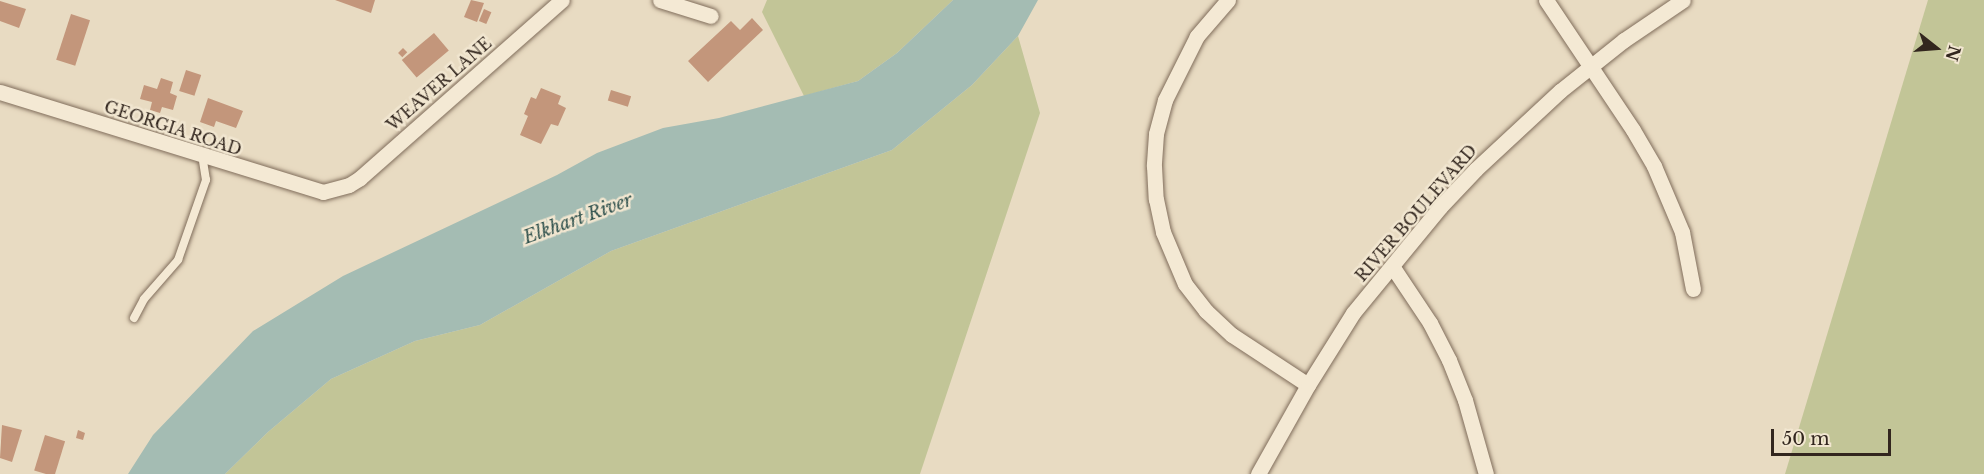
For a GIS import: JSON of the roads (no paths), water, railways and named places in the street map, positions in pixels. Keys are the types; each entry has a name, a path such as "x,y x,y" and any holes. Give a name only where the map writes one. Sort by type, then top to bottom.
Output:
{"street":[{"name":"WEAVER LANE","path":"337,189 360,178 562,0"},
{"path":"660,0 711,16"},
{"path":"1228,0 1197,36 1164,100 1156,134 1154,166 1156,199 1163,232 1185,284 1206,311 1232,335 1308,385"},
{"path":"1546,0 1633,130 1669,198 1682,232 1693,289"},
{"name":"RIVER BOULEVARD","path":"1258,474 1308,385 1353,313 1476,169 1590,66 1683,0"},
{"name":"GEORGIA ROAD","path":"0,92 310,189 323,192 337,189"},
{"path":"1392,266 1430,323 1449,360 1465,400 1486,474"}],"lane":[{"path":"134,318 144,299 178,260 206,180 202,156"}],"water":[{"name":"Elkhart River","path":"953,0 1038,0 1018,36 972,85 892,150 611,251 480,325 415,341 331,379 268,432 225,474 128,474 153,435 253,331 343,276 557,175 597,153 663,128 719,118 858,81 897,53"}]}
